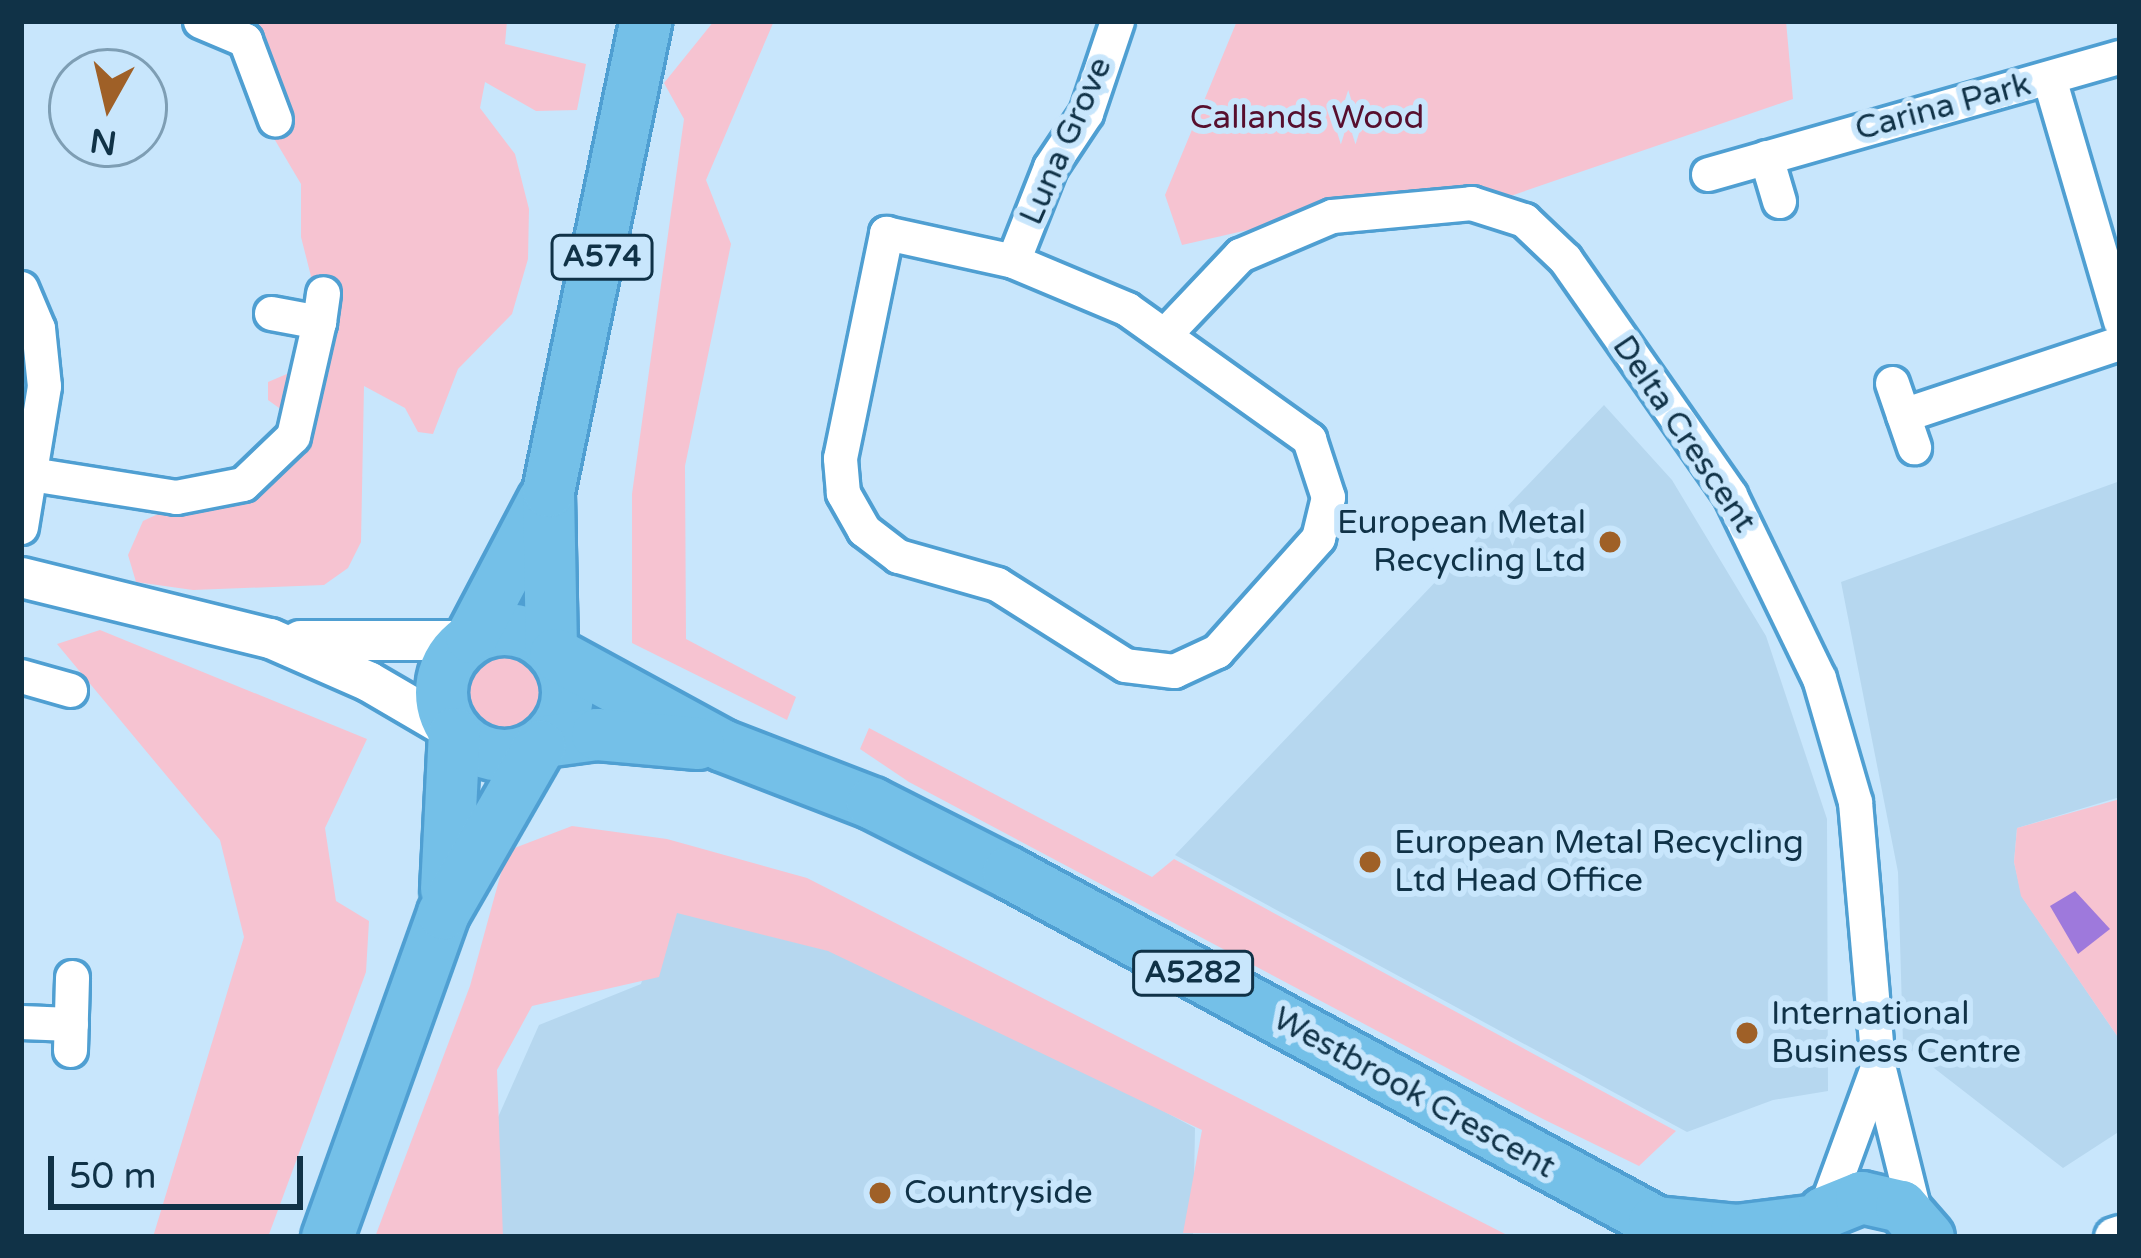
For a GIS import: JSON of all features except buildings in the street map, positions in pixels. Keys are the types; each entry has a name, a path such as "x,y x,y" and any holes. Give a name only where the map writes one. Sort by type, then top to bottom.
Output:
{"main road":[{"name":"A574","path":"327,1237 443,914 566,709 553,652 548,491 645,21"},
{"name":"A574","path":"443,914 453,731 440,692 452,654 469,638 548,491"},
{"path":"469,638 513,629 553,652"},
{"name":"Westbrook Crescent","path":"553,652 722,745 872,803 1008,872 1669,1229 1736,1230 1815,1223"},
{"path":"453,731 503,756 542,743"},
{"name":"Westbrook Crescent","path":"542,743 597,734 722,745"},
{"name":"A5282","path":"1815,1223 1862,1197 1931,1231"}],"street":[{"path":"200,21 245,40 275,120"},
{"name":"Luna Grove","path":"1013,261 1050,167 1086,113 1117,21"},
{"name":"Carina Park","path":"1708,174 2120,57"},
{"path":"2049,79 2120,321"},
{"path":"1766,157 1778,202"},
{"name":"Delta Crescent","path":"1166,334 1240,256 1331,216 1471,203 1544,235 1730,494 1819,678 1864,853 1878,1065 1931,1231"},
{"path":"873,226 1013,261 1166,334 1293,422 1319,456 1328,497 1318,538 1217,651 1197,664 1149,672 1125,665 997,584 898,556 851,513 839,458 873,226"},
{"path":"21,288 44,356 29,437 31,474 21,527"},
{"path":"31,474 176,496 243,484 293,436 321,308 271,314"},
{"path":"1903,415 2120,343"},
{"path":"21,577 270,638 397,695 453,731"},
{"path":"270,638 469,638"},
{"path":"21,696 21,676 70,690"},
{"path":"21,1022 70,1037 72,977"},
{"name":"Delta Crescent","path":"1815,1223 1878,1065"}],"shaded area":[{"path":"1604,405 1672,480 1766,636 1827,819 1828,1091 1773,1100 1687,1132 1175,855"},
{"path":"2120,481 2120,797 2017,828 2014,862 2022,897 2120,1040 2120,1131 2063,1168 1903,1044 1898,872 1841,582"},
{"path":"2075,891 2110,929 2078,954 2050,906"},
{"path":"669,895 830,932 1195,1128 1193,1237 496,1237 491,1133 539,1025 641,984"}],"green space":[{"path":"212,21 507,21 505,44 586,64 577,110 536,111 485,82 480,108 515,154 529,209 528,259 512,314 458,369 433,434 418,432 405,408 364,386 361,542 348,568 324,585 193,590 136,582 128,555 143,521 244,474 268,447 286,413 268,400 268,382 301,368 315,292 301,237 301,184 256,108 276,84"},
{"path":"714,21 774,21 706,180 731,244 685,466 686,639 796,697 787,720 632,643 632,494 684,119 664,83"},
{"name":"Callands Wood","path":"1237,21 1786,21 1793,99 1458,214 1323,213 1182,245 1165,195"},
{"path":"100,630 367,739 325,828 336,901 369,921 366,972 268,1237 153,1237 244,937 220,840 57,644"},
{"path":"503,653 531,665 543,693 531,721 503,733 475,721 463,693 475,665"},
{"path":"869,728 1152,877 1174,859 1676,1131 1639,1166 1543,1119 909,782 860,749"},
{"path":"2120,799 2120,1040 2021,896 2014,862 2017,828"},
{"path":"572,826 667,839 807,878 1511,1237 1183,1233 1202,1130 828,951 677,913 659,977 532,1006 497,1070 503,1237 375,1237 470,986 507,851"}],"place":[{"name":"European Metal Recycling Ltd","path":"1610,542"},
{"name":"European Metal Recycling Ltd Head Office","path":"1370,862"},
{"name":"International Business Centre","path":"1747,1033"},
{"name":"Countryside","path":"880,1193"}]}
